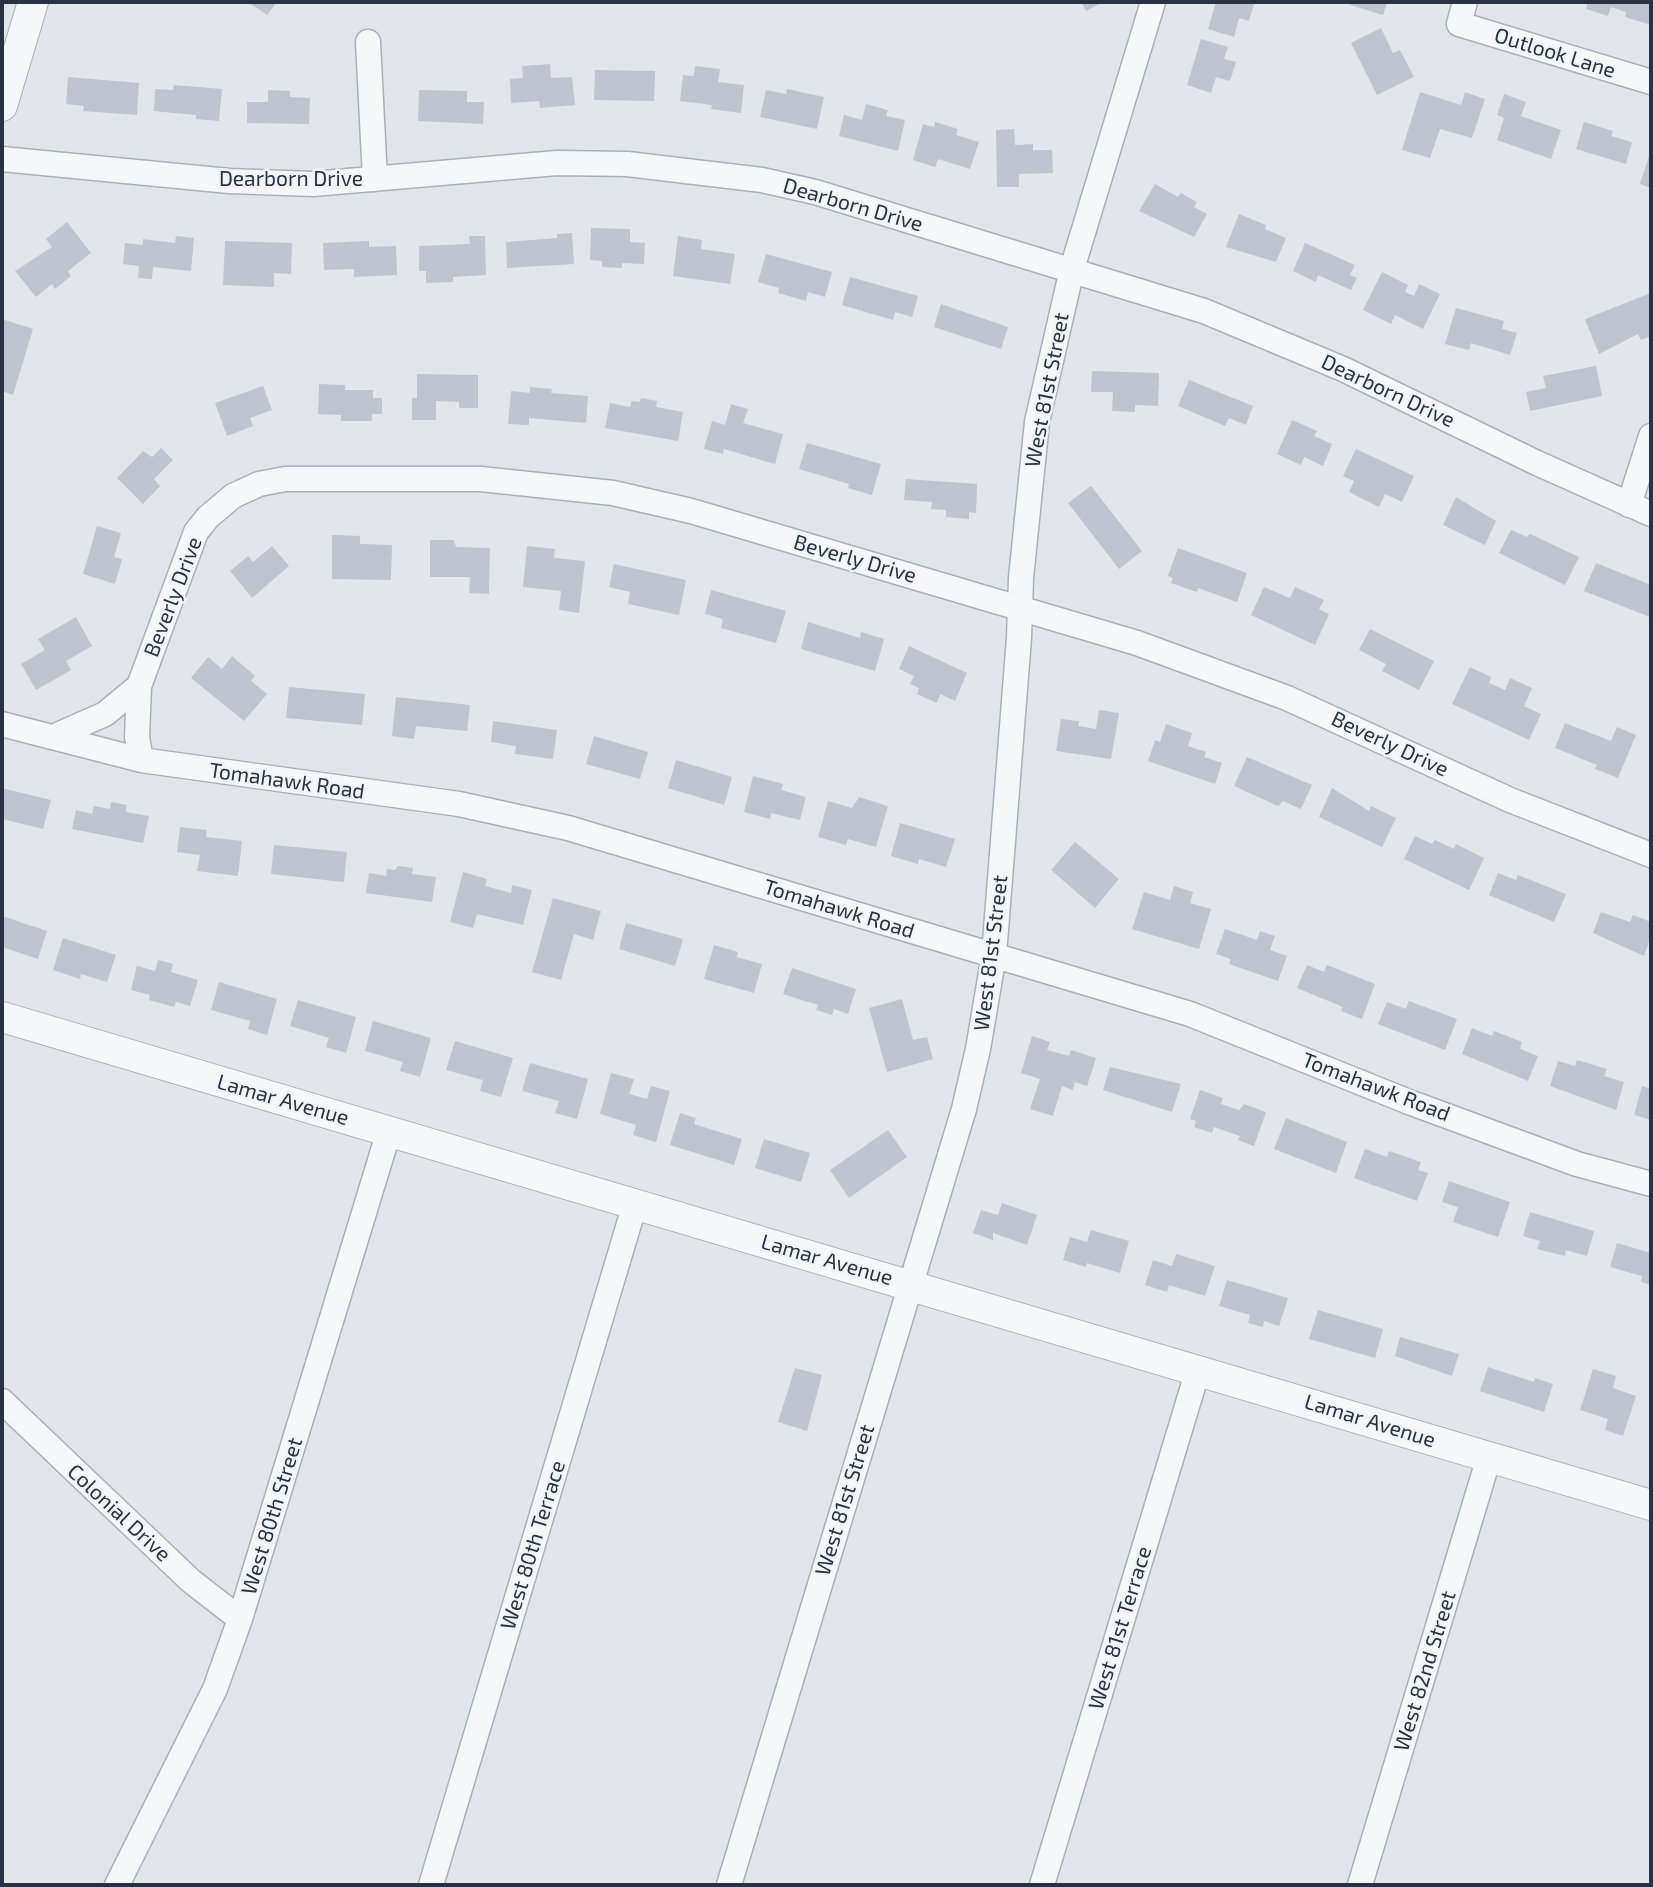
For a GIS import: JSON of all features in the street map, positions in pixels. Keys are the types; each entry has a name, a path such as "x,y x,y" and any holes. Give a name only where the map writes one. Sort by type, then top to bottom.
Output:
{"street":[{"path":"2,106 33,2"},
{"name":"West 81st Street","path":"729,1885 964,1109 978,1049 994,955 1037,422 1072,270 1153,2"},
{"name":"Outlook Lane","path":"1462,13 1651,82"},
{"path":"368,42 375,179"},
{"name":"Dearborn Drive","path":"2,159 229,181 313,184 556,163 685,168 762,180 815,192 1204,311 1280,341 1640,509"},
{"path":"1640,509 1651,436"},
{"name":"Beverly Drive","path":"141,760 137,737 139,686 183,562 197,532 208,517 233,496 259,484 285,479 481,479 613,493 691,511 1020,607 1202,665 1287,698 1510,800 1651,855"},
{"path":"52,737 105,714 139,686"},
{"name":"Tomahawk Road","path":"2,724 141,760 459,804 568,828 1189,1014 1409,1102 1577,1164 1651,1184"},
{"name":"Lamar Avenue","path":"2,1017 1651,1505"},
{"name":"West 80th Street","path":"117,1885 215,1689 240,1619 388,1131"},
{"name":"West 80th Terrace","path":"431,1885 635,1204"},
{"name":"West 81st Terrace","path":"1042,1885 1198,1370"},
{"name":"Colonial Drive","path":"4,1412 191,1581 240,1619"},
{"name":"West 82nd Street","path":"1360,1885 1489,1457"}],"building":[{"path":"248,2 277,2 267,15"},
{"path":"1081,2 1103,2 1086,11"},
{"path":"1216,2 1254,4 1249,21 1239,18 1234,37 1208,29"},
{"path":"1351,2 1387,2 1383,15 1350,5"},
{"path":"1588,2 1651,2 1651,25 1625,17 1626,12 1611,7 1608,16 1586,9"},
{"path":"1381,28 1393,53 1400,50 1414,77 1377,95 1351,43"},
{"path":"1201,39 1228,47 1224,59 1236,62 1230,81 1216,77 1211,93 1187,85"},
{"path":"550,64 551,78 572,77 575,105 540,108 539,101 511,103 510,79 523,78 522,66"},
{"path":"695,66 720,69 718,82 744,85 741,113 711,109 712,105 680,101 683,75 694,76"},
{"path":"595,70 655,71 654,101 594,100"},
{"path":"68,77 139,83 137,115 83,111 84,106 66,104"},
{"path":"174,85 222,89 219,121 196,119 196,115 154,111 155,89 173,90"},
{"path":"787,89 824,97 817,129 760,117 766,90 786,94"},
{"path":"268,90 290,91 290,97 310,98 309,124 247,123 247,102 268,102"},
{"path":"419,90 467,91 467,102 484,102 483,124 418,121"},
{"path":"1420,92 1461,105 1465,92 1485,99 1472,138 1440,129 1430,158 1402,150"},
{"path":"1504,94 1526,102 1521,116 1561,130 1551,159 1497,140 1504,118 1497,115"},
{"path":"866,104 888,110 886,116 905,120 898,151 839,136 844,115 862,120"},
{"path":"935,122 958,129 956,135 979,142 970,169 938,159 935,167 913,160 923,124 934,127"},
{"path":"1584,122 1613,131 1611,136 1632,142 1626,164 1576,149"},
{"path":"1014,129 1015,145 1033,144 1033,150 1052,150 1053,173 1019,174 1019,187 997,187 996,130"},
{"path":"1651,150 1651,188 1640,184"},
{"path":"1155,184 1178,197 1181,193 1197,202 1194,207 1207,214 1194,237 1139,211"},
{"path":"1239,214 1266,225 1265,229 1286,238 1276,262 1226,247"},
{"path":"67,222 91,253 68,271 71,276 55,289 52,284 36,297 15,271 52,247 46,239"},
{"path":"591,228 630,229 630,242 645,243 644,264 622,263 622,268 602,267 602,261 590,260"},
{"path":"572,233 574,264 507,268 506,242 557,238 557,234"},
{"path":"176,236 194,238 191,271 153,267 152,279 138,278 139,266 123,264 125,243 143,245 143,239 175,243"},
{"path":"469,236 485,236 486,275 453,277 453,282 426,283 426,271 419,271 419,246 470,244"},
{"path":"678,236 702,240 701,249 735,254 730,284 673,276"},
{"path":"225,241 292,243 291,274 274,273 274,287 223,285"},
{"path":"369,241 369,247 396,246 397,275 354,277 354,269 324,270 323,243"},
{"path":"1305,243 1355,265 1350,275 1357,278 1351,290 1318,275 1316,282 1293,271"},
{"path":"766,254 832,272 825,297 808,292 806,301 778,293 779,288 758,282"},
{"path":"1382,272 1408,285 1405,292 1414,296 1419,284 1440,294 1423,329 1395,315 1391,324 1363,310"},
{"path":"850,277 918,296 912,317 895,312 893,320 842,305"},
{"path":"1651,293 1651,336 1641,340 1638,334 1599,354 1585,319"},
{"path":"941,304 1008,327 1001,349 934,327"},
{"path":"1456,308 1504,321 1502,329 1517,333 1510,355 1471,343 1469,350 1445,344"},
{"path":"2,319 33,329 13,395 2,391"},
{"path":"1596,366 1602,396 1530,411 1526,392 1546,388 1543,376"},
{"path":"1092,371 1159,373 1158,406 1135,405 1135,412 1112,411 1113,392 1091,392"},
{"path":"417,374 478,375 478,408 459,408 459,402 436,401 436,420 412,420 412,398 417,398"},
{"path":"1189,380 1253,406 1246,425 1229,418 1225,426 1178,406"},
{"path":"319,384 345,385 345,390 373,390 373,398 382,398 382,414 372,414 372,421 341,421 341,415 318,414"},
{"path":"263,386 272,410 250,418 253,426 227,436 215,403"},
{"path":"530,387 552,389 551,393 588,396 586,423 529,418 529,425 508,424 511,391 530,393"},
{"path":"641,398 657,401 656,407 683,412 678,441 605,428 610,403 630,407 632,401 640,402"},
{"path":"731,404 748,409 743,423 783,434 775,464 724,449 723,454 704,449 712,421 725,425"},
{"path":"1292,420 1317,431 1314,436 1332,444 1323,466 1304,457 1301,465 1277,454"},
{"path":"807,443 881,464 872,495 848,488 849,484 799,469"},
{"path":"161,448 173,460 154,479 160,486 143,504 117,478 143,451 152,457"},
{"path":"1356,449 1414,476 1402,502 1385,494 1379,507 1349,492 1354,481 1343,476"},
{"path":"906,479 977,484 976,513 969,512 969,519 946,517 946,510 931,509 932,502 904,500"},
{"path":"1091,486 1142,551 1119,569 1068,503"},
{"path":"1456,497 1496,521 1485,545 1443,525"},
{"path":"97,526 121,533 114,557 122,559 115,584 83,574"},
{"path":"1511,530 1527,537 1530,534 1579,557 1565,585 1499,553"},
{"path":"332,535 360,536 360,544 392,545 391,580 332,579"},
{"path":"430,540 454,540 456,547 490,548 489,594 469,593 470,577 430,577"},
{"path":"272,546 289,566 252,598 230,571 248,556 253,562"},
{"path":"527,546 555,549 554,558 585,561 579,613 559,610 561,591 523,587"},
{"path":"1178,548 1247,573 1237,602 1198,588 1197,592 1171,583 1173,578 1168,576"},
{"path":"1596,563 1651,585 1650,617 1584,591"},
{"path":"614,564 686,580 679,615 628,604 630,592 609,587"},
{"path":"1264,587 1290,598 1295,587 1324,600 1319,609 1329,614 1315,645 1251,615"},
{"path":"711,590 786,611 776,643 721,628 723,619 705,614"},
{"path":"76,617 92,646 66,661 71,670 36,690 21,664 45,650 38,639"},
{"path":"808,622 860,638 861,632 884,639 875,671 801,649"},
{"path":"1370,629 1434,661 1419,690 1382,671 1386,664 1359,650"},
{"path":"909,646 967,673 955,701 940,694 937,703 917,694 919,688 910,684 914,676 899,669"},
{"path":"232,656 255,676 251,681 267,694 244,721 191,678 208,657 222,669"},
{"path":"1470,667 1491,677 1489,683 1505,690 1510,678 1532,688 1524,706 1541,714 1529,740 1452,704"},
{"path":"289,687 365,694 362,725 286,718"},
{"path":"396,697 470,705 467,731 416,726 414,739 392,736"},
{"path":"1099,710 1119,713 1111,759 1056,751 1061,719 1079,721 1078,726 1096,729"},
{"path":"493,721 557,730 553,759 515,754 516,746 491,742"},
{"path":"1565,723 1611,741 1617,727 1636,735 1618,778 1595,769 1597,765 1555,748"},
{"path":"1166,724 1192,733 1188,746 1206,752 1204,757 1222,763 1215,784 1148,761 1155,740 1160,742"},
{"path":"594,736 648,752 640,779 586,764"},
{"path":"1247,757 1312,785 1301,809 1283,801 1278,806 1234,786"},
{"path":"676,760 732,777 724,805 668,788"},
{"path":"753,776 783,784 781,790 806,797 800,820 771,813 770,819 744,812"},
{"path":"2,788 51,800 43,829 2,819"},
{"path":"1332,788 1369,811 1371,806 1396,818 1382,847 1319,817"},
{"path":"859,797 888,806 876,847 848,839 846,845 818,837 828,801 852,808"},
{"path":"111,802 127,805 126,812 149,816 143,843 72,829 76,810 92,814 94,806 110,809"},
{"path":"900,823 955,839 946,867 919,859 918,864 891,856"},
{"path":"180,827 207,830 206,837 242,841 238,876 197,871 200,855 177,852"},
{"path":"1415,836 1432,844 1435,840 1454,849 1456,844 1484,858 1469,890 1404,859"},
{"path":"1075,842 1119,879 1095,908 1051,870"},
{"path":"274,845 347,852 344,882 271,874"},
{"path":"398,866 413,868 412,874 436,877 432,902 366,893 369,873 386,876 387,869 395,870"},
{"path":"463,872 487,879 485,886 511,893 512,885 532,890 523,925 477,914 473,928 450,922"},
{"path":"1498,873 1516,880 1518,875 1566,894 1554,922 1489,895"},
{"path":"1174,886 1193,892 1190,903 1211,909 1199,949 1132,929 1144,892 1170,900"},
{"path":"553,898 601,911 593,940 574,934 561,980 532,972"},
{"path":"1601,912 1630,922 1633,915 1651,922 1651,936 1644,956 1593,933"},
{"path":"2,916 47,931 38,959 2,947"},
{"path":"626,923 683,939 675,966 619,949"},
{"path":"1225,929 1257,940 1260,931 1275,936 1270,950 1287,956 1278,981 1229,964 1231,959 1216,954"},
{"path":"63,938 116,955 107,982 81,974 80,979 53,970"},
{"path":"714,945 738,952 737,957 762,964 754,993 704,979"},
{"path":"158,960 173,964 171,972 198,980 190,1006 176,1002 174,1007 149,1000 150,995 131,990 137,966 155,971"},
{"path":"1307,965 1324,972 1327,965 1375,984 1362,1019 1341,1011 1343,1007 1297,988"},
{"path":"792,968 856,989 848,1014 834,1009 832,1015 816,1010 818,1005 783,994"},
{"path":"219,982 277,999 267,1035 248,1029 250,1021 211,1010"},
{"path":"902,999 913,1040 927,1037 933,1059 887,1072 869,1008"},
{"path":"298,1000 356,1017 346,1053 326,1047 329,1038 290,1026"},
{"path":"1409,1001 1457,1019 1445,1050 1378,1024 1387,1002 1406,1009"},
{"path":"373,1021 431,1038 420,1077 400,1071 403,1062 365,1051"},
{"path":"1472,1028 1492,1036 1494,1031 1522,1042 1520,1049 1538,1056 1528,1081 1462,1054"},
{"path":"1032,1036 1050,1042 1047,1050 1069,1056 1071,1050 1096,1058 1087,1086 1075,1082 1073,1090 1062,1086 1053,1116 1030,1109 1040,1079 1021,1073"},
{"path":"455,1041 513,1058 501,1097 480,1091 483,1080 446,1070"},
{"path":"1577,1060 1607,1069 1604,1076 1624,1082 1616,1110 1550,1086 1558,1061 1575,1066"},
{"path":"530,1063 588,1079 577,1119 555,1113 559,1101 522,1091"},
{"path":"1110,1067 1181,1084 1172,1112 1103,1090"},
{"path":"611,1073 634,1079 629,1094 647,1099 651,1086 670,1091 656,1142 633,1135 636,1125 600,1114"},
{"path":"1642,1086 1651,1089 1651,1120 1634,1115"},
{"path":"1200,1090 1223,1098 1221,1104 1239,1110 1244,1104 1266,1112 1254,1146 1238,1140 1240,1136 1214,1127 1212,1133 1194,1127 1196,1121 1190,1119"},
{"path":"680,1113 696,1118 694,1124 742,1139 734,1165 670,1145"},
{"path":"1286,1118 1347,1142 1336,1173 1274,1149"},
{"path":"888,1130 907,1157 849,1198 830,1170"},
{"path":"764,1139 810,1153 801,1182 755,1168"},
{"path":"1365,1149 1387,1157 1389,1151 1421,1162 1418,1170 1428,1173 1417,1201 1354,1178"},
{"path":"1449,1181 1510,1202 1498,1237 1453,1222 1458,1207 1442,1202"},
{"path":"1002,1203 1037,1215 1027,1245 993,1233 993,1240 973,1233 981,1210 998,1215"},
{"path":"1530,1212 1594,1231 1587,1256 1566,1250 1565,1256 1537,1249 1540,1241 1523,1236"},
{"path":"1091,1230 1129,1241 1120,1273 1087,1263 1086,1267 1063,1260 1070,1237 1087,1242"},
{"path":"1617,1243 1651,1253 1651,1285 1641,1282 1642,1276 1610,1267"},
{"path":"1176,1254 1215,1266 1205,1296 1169,1285 1167,1292 1145,1285 1153,1260 1172,1266"},
{"path":"1227,1280 1288,1298 1279,1326 1264,1321 1263,1327 1248,1323 1250,1315 1219,1306"},
{"path":"1318,1310 1383,1329 1375,1358 1309,1339"},
{"path":"1400,1337 1459,1354 1452,1376 1395,1356"},
{"path":"1488,1367 1534,1382 1535,1378 1553,1384 1544,1412 1480,1391"},
{"path":"795,1368 822,1375 807,1431 778,1422"},
{"path":"1593,1369 1616,1376 1613,1388 1636,1396 1623,1436 1605,1430 1608,1419 1580,1410"}]}
